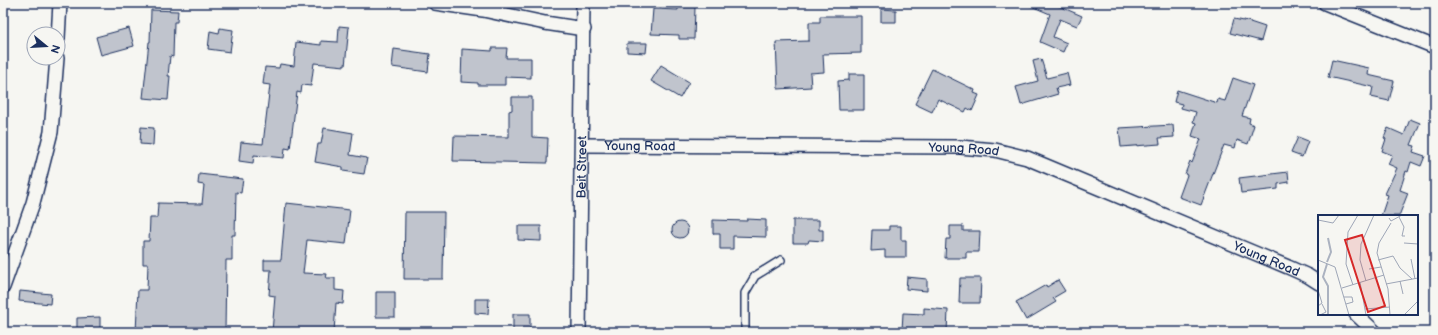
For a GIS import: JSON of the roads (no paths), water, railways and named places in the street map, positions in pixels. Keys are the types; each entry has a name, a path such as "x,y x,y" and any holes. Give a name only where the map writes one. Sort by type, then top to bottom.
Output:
{"street":[{"path":"59,26 60,3"},
{"path":"435,3 483,10 545,23 584,29"},
{"name":"Beit Street","path":"579,332 584,3"},
{"path":"1324,3 1435,47"},
{"path":"3,287 33,203 51,132 56,66"},
{"name":"Young Road","path":"582,145 952,147 995,150 1027,158 1288,267 1318,282"},
{"path":"1357,315 1375,332"}],"lane":[{"path":"745,332 745,293 756,276 781,260"}]}
